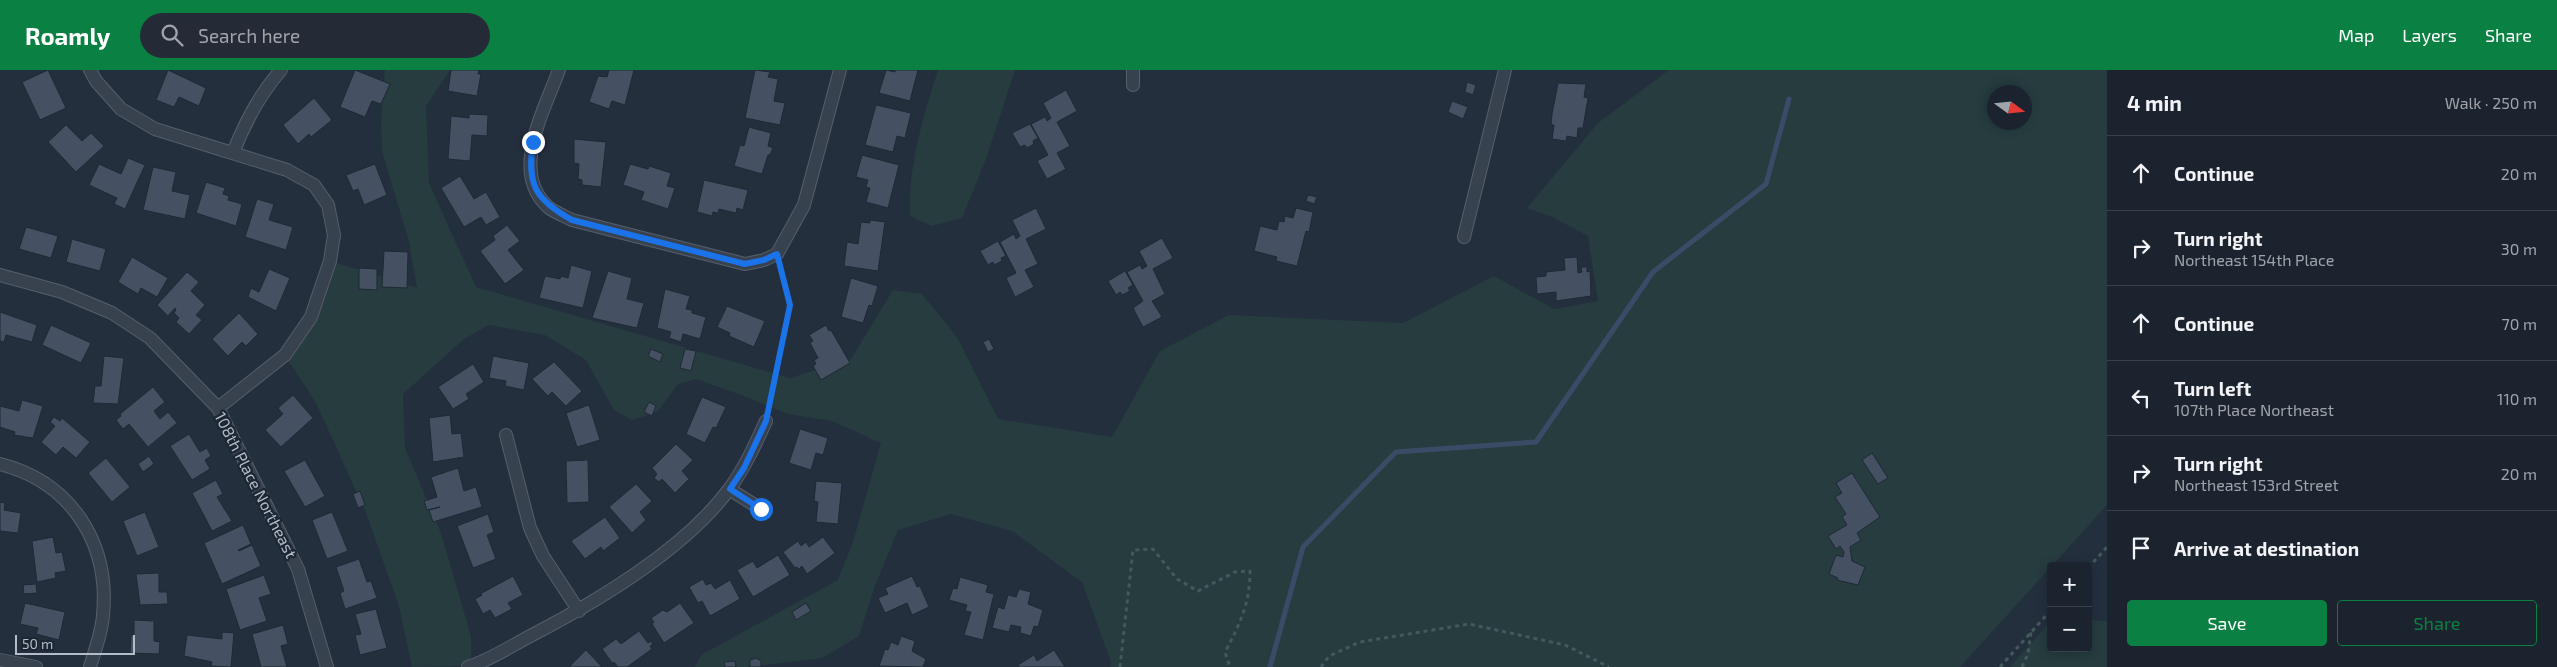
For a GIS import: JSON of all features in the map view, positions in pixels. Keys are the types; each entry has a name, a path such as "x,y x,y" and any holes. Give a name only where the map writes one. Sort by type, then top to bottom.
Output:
{"street":[{"path":"90,70 96,81 121,109 155,129 287,170 314,185 328,205 334,236 330,261 311,317 285,355 218,408"},
{"path":"233,153 244,123 265,90 281,70"},
{"path":"559,70 533,142 530,167 538,194 549,207 572,220 745,264 764,260 777,254 804,206 840,70"},
{"path":"1133,70 1133,84"},
{"path":"1464,236 1504,70"},
{"name":"108th Place Northeast","path":"0,275 62,292 112,313 150,338 218,408 298,569 327,667"},
{"path":"470,667 579,611 681,539 708,514 730,489 744,468 766,421"},
{"path":"506,435 530,528 543,556 579,611"},
{"path":"0,464 20,469 49,485 76,510 96,547 104,582 103,617 90,667"},
{"path":"730,489 761,509"},
{"path":"0,660 36,667"}],"path":[{"path":"766,421 790,305 777,254"},
{"path":"2092,564 2107,547"},
{"path":"1120,667 1132,550 1153,549 1177,579 1198,591 1236,572 1250,571 1250,593 1240,622 1225,652 1230,667"},
{"path":"2000,667 2047,614"},
{"path":"1321,667 1329,656 1360,642 1469,624 1566,646 1609,667"},
{"path":"2022,667 2028,654 2031,632"}],"green space":[{"path":"385,70 450,70 426,106 429,183 476,287 790,378 851,359 893,290 922,294 957,337 998,419 1112,437 1160,351 1229,315 1403,323 1494,276 1554,309 1598,301 1588,236 1552,217 1527,208 1598,123 1669,70 2107,70 2107,505 2055,562 2047,562 2047,571 1960,667 1110,667 1111,662 1082,582 1012,531 951,514 898,530 874,588 859,636 822,658 750,667 695,667 701,655 838,580 853,542 881,443 832,421 788,414 696,379 678,384 657,412 632,420 614,410 586,360 545,335 489,325 464,339 403,394 405,448 441,533 471,636 471,666 412,667 399,606 366,513 316,403 285,355 311,317 330,261 417,288 409,242 382,151 381,121"},
{"path":"938,70 1015,70 986,159 962,218 932,226 910,216 910,197 914,160"},
{"path":"2092,620 2107,622 2107,667 2010,667 2047,625 2047,652 2092,652"}],"building":[{"path":"48,70 66,108 40,120 22,82"},
{"path":"168,70 206,88 199,106 179,97 174,107 156,100"},
{"path":"355,70 390,84 381,104 372,101 365,117 340,107"},
{"path":"451,70 479,70 478,74 481,74 477,96 448,91"},
{"path":"609,70 634,70 625,105 612,101 609,109 589,102 598,76 607,77"},
{"path":"755,70 770,72 768,77 778,79 774,101 785,103 780,125 745,118"},
{"path":"886,70 895,72 895,70 918,70 910,101 879,93"},
{"path":"1467,82 1476,85 1473,95 1465,92"},
{"path":"1558,83 1586,84 1584,97 1588,98 1583,128 1578,128 1577,138 1567,136 1566,141 1552,139 1554,125 1551,125 1552,114"},
{"path":"1066,90 1077,111 1057,122 1070,146 1057,153 1066,169 1047,179 1037,161 1048,155 1031,124 1045,117 1047,121 1051,118 1043,103"},
{"path":"314,98 332,120 311,137 309,134 298,144 283,125"},
{"path":"1452,101 1468,107 1463,119 1448,112"},
{"path":"876,105 911,113 905,138 897,136 893,152 865,145"},
{"path":"469,114 488,115 487,136 472,135 470,161 448,159 451,116 469,118"},
{"path":"1030,124 1038,138 1033,141 1034,144 1027,148 1025,145 1020,147 1012,133"},
{"path":"66,125 82,141 91,133 104,146 76,172 48,142"},
{"path":"749,127 771,133 768,146 773,148 770,155 768,155 762,174 734,166 740,145 744,146"},
{"path":"574,139 606,142 601,187 582,185 582,180 578,179 579,164 574,163"},
{"path":"862,155 899,165 888,208 866,202 870,188 866,187 868,180 856,177"},
{"path":"128,158 145,165 125,209 114,204 117,198 89,185 99,164 121,174"},
{"path":"375,164 387,195 364,205 358,189 353,191 346,175"},
{"path":"630,164 648,169 649,166 671,173 667,186 675,188 668,209 641,200 644,192 623,185"},
{"path":"153,167 176,172 172,191 190,195 185,219 143,210"},
{"path":"460,176 474,199 486,192 500,217 486,225 481,217 464,227 441,188"},
{"path":"704,180 748,190 743,210 737,208 736,213 719,209 718,213 713,212 712,216 697,212"},
{"path":"206,182 225,188 223,194 229,196 228,200 242,204 236,226 196,213"},
{"path":"1308,195 1317,197 1314,204 1306,201"},
{"path":"257,199 274,204 269,220 293,227 286,250 245,237"},
{"path":"1036,208 1046,229 1026,239 1038,264 1025,270 1034,287 1015,297 1006,278 1016,273 1000,242 1014,234 1016,239 1020,236 1012,220"},
{"path":"1296,208 1313,212 1309,232 1306,231 1297,266 1276,261 1277,257 1254,251 1260,226 1277,230 1279,221 1284,222 1285,216 1293,218"},
{"path":"870,220 885,222 878,271 844,266 847,242 858,244 861,222 870,223"},
{"path":"507,225 520,241 508,250 524,270 505,284 480,251 495,240 493,236"},
{"path":"26,227 58,236 51,258 19,249"},
{"path":"1162,238 1173,258 1153,269 1165,294 1152,301 1162,317 1143,327 1133,308 1143,301 1127,272 1140,265 1142,269 1147,266 1139,251"},
{"path":"72,239 106,249 100,271 66,262"},
{"path":"998,241 1006,256 1001,258 1002,261 994,265 993,262 988,265 980,251"},
{"path":"384,251 408,252 407,288 382,287"},
{"path":"132,257 168,278 157,297 141,288 138,294 118,282"},
{"path":"1577,257 1578,273 1582,272 1581,267 1587,267 1587,272 1590,271 1591,296 1556,301 1556,292 1537,294 1536,277 1546,276 1546,272 1565,270 1564,258"},
{"path":"571,265 592,271 583,308 539,298 545,276 560,279 561,276 568,278"},
{"path":"359,268 377,269 377,290 359,289"},
{"path":"269,269 290,278 276,311 248,297 251,288 259,292"},
{"path":"608,271 632,278 627,299 644,303 637,328 592,318"},
{"path":"1125,271 1133,285 1128,288 1130,291 1122,295 1120,292 1116,295 1108,281"},
{"path":"187,272 199,282 191,291 205,305 196,315 202,320 189,334 176,322 179,318 174,313 175,308 168,316 157,305"},
{"path":"851,278 878,286 872,306 869,305 863,323 841,317"},
{"path":"665,289 690,296 686,309 706,317 700,339 683,334 681,342 669,338 671,332 657,328"},
{"path":"727,306 765,321 754,347 729,336 730,333 717,327"},
{"path":"0,312 37,325 32,342 6,335 4,342 0,341"},
{"path":"239,313 258,334 246,346 242,342 228,356 212,339"},
{"path":"51,325 91,343 81,363 42,345"},
{"path":"826,325 829,331 831,330 850,363 821,380 813,366 816,364 814,360 818,358 810,343 813,341 809,335"},
{"path":"989,339 994,349 988,352 983,342"},
{"path":"651,349 663,354 660,362 648,356"},
{"path":"685,349 696,351 691,371 680,368"},
{"path":"104,356 124,358 118,404 93,403 95,386 101,386"},
{"path":"493,356 529,363 524,390 505,386 506,381 489,378"},
{"path":"554,362 582,391 566,406 552,392 548,396 532,379"},
{"path":"473,364 484,382 466,394 469,399 453,409 438,387"},
{"path":"153,387 165,402 154,411 160,419 168,412 177,423 148,447 129,424 123,429 116,420 121,416 120,414"},
{"path":"293,395 313,418 281,447 265,430 283,414 278,408"},
{"path":"702,397 726,407 716,428 713,427 705,443 686,434"},
{"path":"22,400 43,406 33,438 14,435 15,432 0,427 0,406 19,411"},
{"path":"649,402 656,406 652,416 644,412"},
{"path":"589,405 600,440 577,447 566,413"},
{"path":"450,415 452,434 461,433 464,457 433,462 429,418"},
{"path":"54,417 60,421 62,418 90,442 76,458 63,447 56,455 41,442 55,426 50,422"},
{"path":"800,429 828,438 823,455 816,453 811,470 789,463"},
{"path":"189,434 200,452 207,448 211,456 205,460 210,469 192,480 170,446"},
{"path":"676,444 693,460 682,471 689,479 675,493 662,479 659,482 654,478 657,474 652,468"},
{"path":"1872,453 1888,478 1878,484 1862,460"},
{"path":"149,456 154,464 143,472 138,464"},
{"path":"106,458 130,487 112,502 88,473"},
{"path":"305,460 325,496 305,507 284,471"},
{"path":"588,460 589,502 567,503 566,461"},
{"path":"458,468 464,491 476,487 482,507 433,522 429,510 440,507 427,510 424,501 437,497 431,477"},
{"path":"1852,473 1880,517 1857,533 1861,540 1850,547 1852,561 1865,567 1858,585 1837,580 1838,578 1829,574 1836,555 1843,557 1844,552 1840,546 1836,549 1828,536 1847,525 1842,517 1846,514 1835,497 1842,493 1836,483"},
{"path":"216,480 223,494 217,497 232,521 212,531 192,493"},
{"path":"816,481 842,483 838,524 816,522 818,502 814,501"},
{"path":"636,484 652,501 640,512 646,520 632,533 609,507"},
{"path":"360,491 365,505 358,508 353,494"},
{"path":"0,502 5,503 4,510 21,513 18,533 0,531"},
{"path":"145,512 159,547 137,556 123,521"},
{"path":"332,512 348,551 327,559 312,520"},
{"path":"488,514 494,532 487,535 496,559 473,568 457,526"},
{"path":"605,517 620,538 603,551 601,547 585,559 571,541"},
{"path":"243,525 251,544 238,550 252,545 261,566 222,584 204,543"},
{"path":"53,537 56,553 62,552 66,571 55,573 56,578 37,582 32,541"},
{"path":"823,537 835,553 807,574 802,566 799,569 795,568 783,552 798,541 801,546 806,542 809,547"},
{"path":"778,555 790,575 753,597 737,570 753,561 757,568"},
{"path":"359,559 367,582 371,581 377,598 345,609 340,593 344,591 336,567"},
{"path":"159,573 159,592 167,592 168,604 140,605 136,574"},
{"path":"264,575 271,594 259,598 267,621 240,630 226,589"},
{"path":"513,576 523,595 508,603 512,609 495,618 490,610 483,614 475,599 482,595 480,594"},
{"path":"912,576 917,587 920,586 929,607 912,615 907,603 885,613 878,598 888,594 885,588"},
{"path":"960,577 988,585 986,592 994,594 983,640 964,635 971,612 965,611 967,605 949,600 953,588 957,589"},
{"path":"703,579 706,585 711,583 715,589 730,580 740,599 710,616 702,601 698,603 689,587"},
{"path":"36,584 37,593 24,594 23,585"},
{"path":"1019,589 1031,592 1028,604 1043,610 1038,627 1034,626 1031,636 1020,633 1021,627 1011,625 1009,632 992,628 998,607 1004,609 1008,595 1016,597"},
{"path":"25,603 65,612 59,640 36,634 38,628 20,624"},
{"path":"680,603 694,623 664,643 652,624 654,622 651,618 663,610 667,612"},
{"path":"806,603 811,611 796,620 792,612"},
{"path":"376,609 387,648 360,655 355,635 361,634 355,614"},
{"path":"134,620 154,621 154,641 160,642 159,654 130,653 131,635 134,635"},
{"path":"283,625 288,644 281,646 287,667 261,667 252,634"},
{"path":"639,631 648,643 651,641 653,644 650,646 652,649 627,667 618,667 614,662 613,664 602,649 616,639 621,644"},
{"path":"222,632 234,633 231,667 211,666 212,662 184,656 187,635 222,639"},
{"path":"901,636 915,641 912,651 926,659 923,667 879,666 885,649 888,650 891,642 898,645"},
{"path":"586,650 602,667 569,667"},
{"path":"1054,650 1065,667 1019,667 1018,665 1034,655 1037,661"},
{"path":"756,658 761,661 761,667 750,667 750,660"},
{"path":"735,661 736,667 725,667 724,662"}],"waterway":[{"path":"1270,667 1303,547 1396,452 1536,442 1653,272 1766,184 1789,99"}],"route":[{"path":"533,142 530,167 538,194 549,207 572,220 745,264 764,260 777,254 790,305 766,421 744,468 730,489 761,509"}]}
